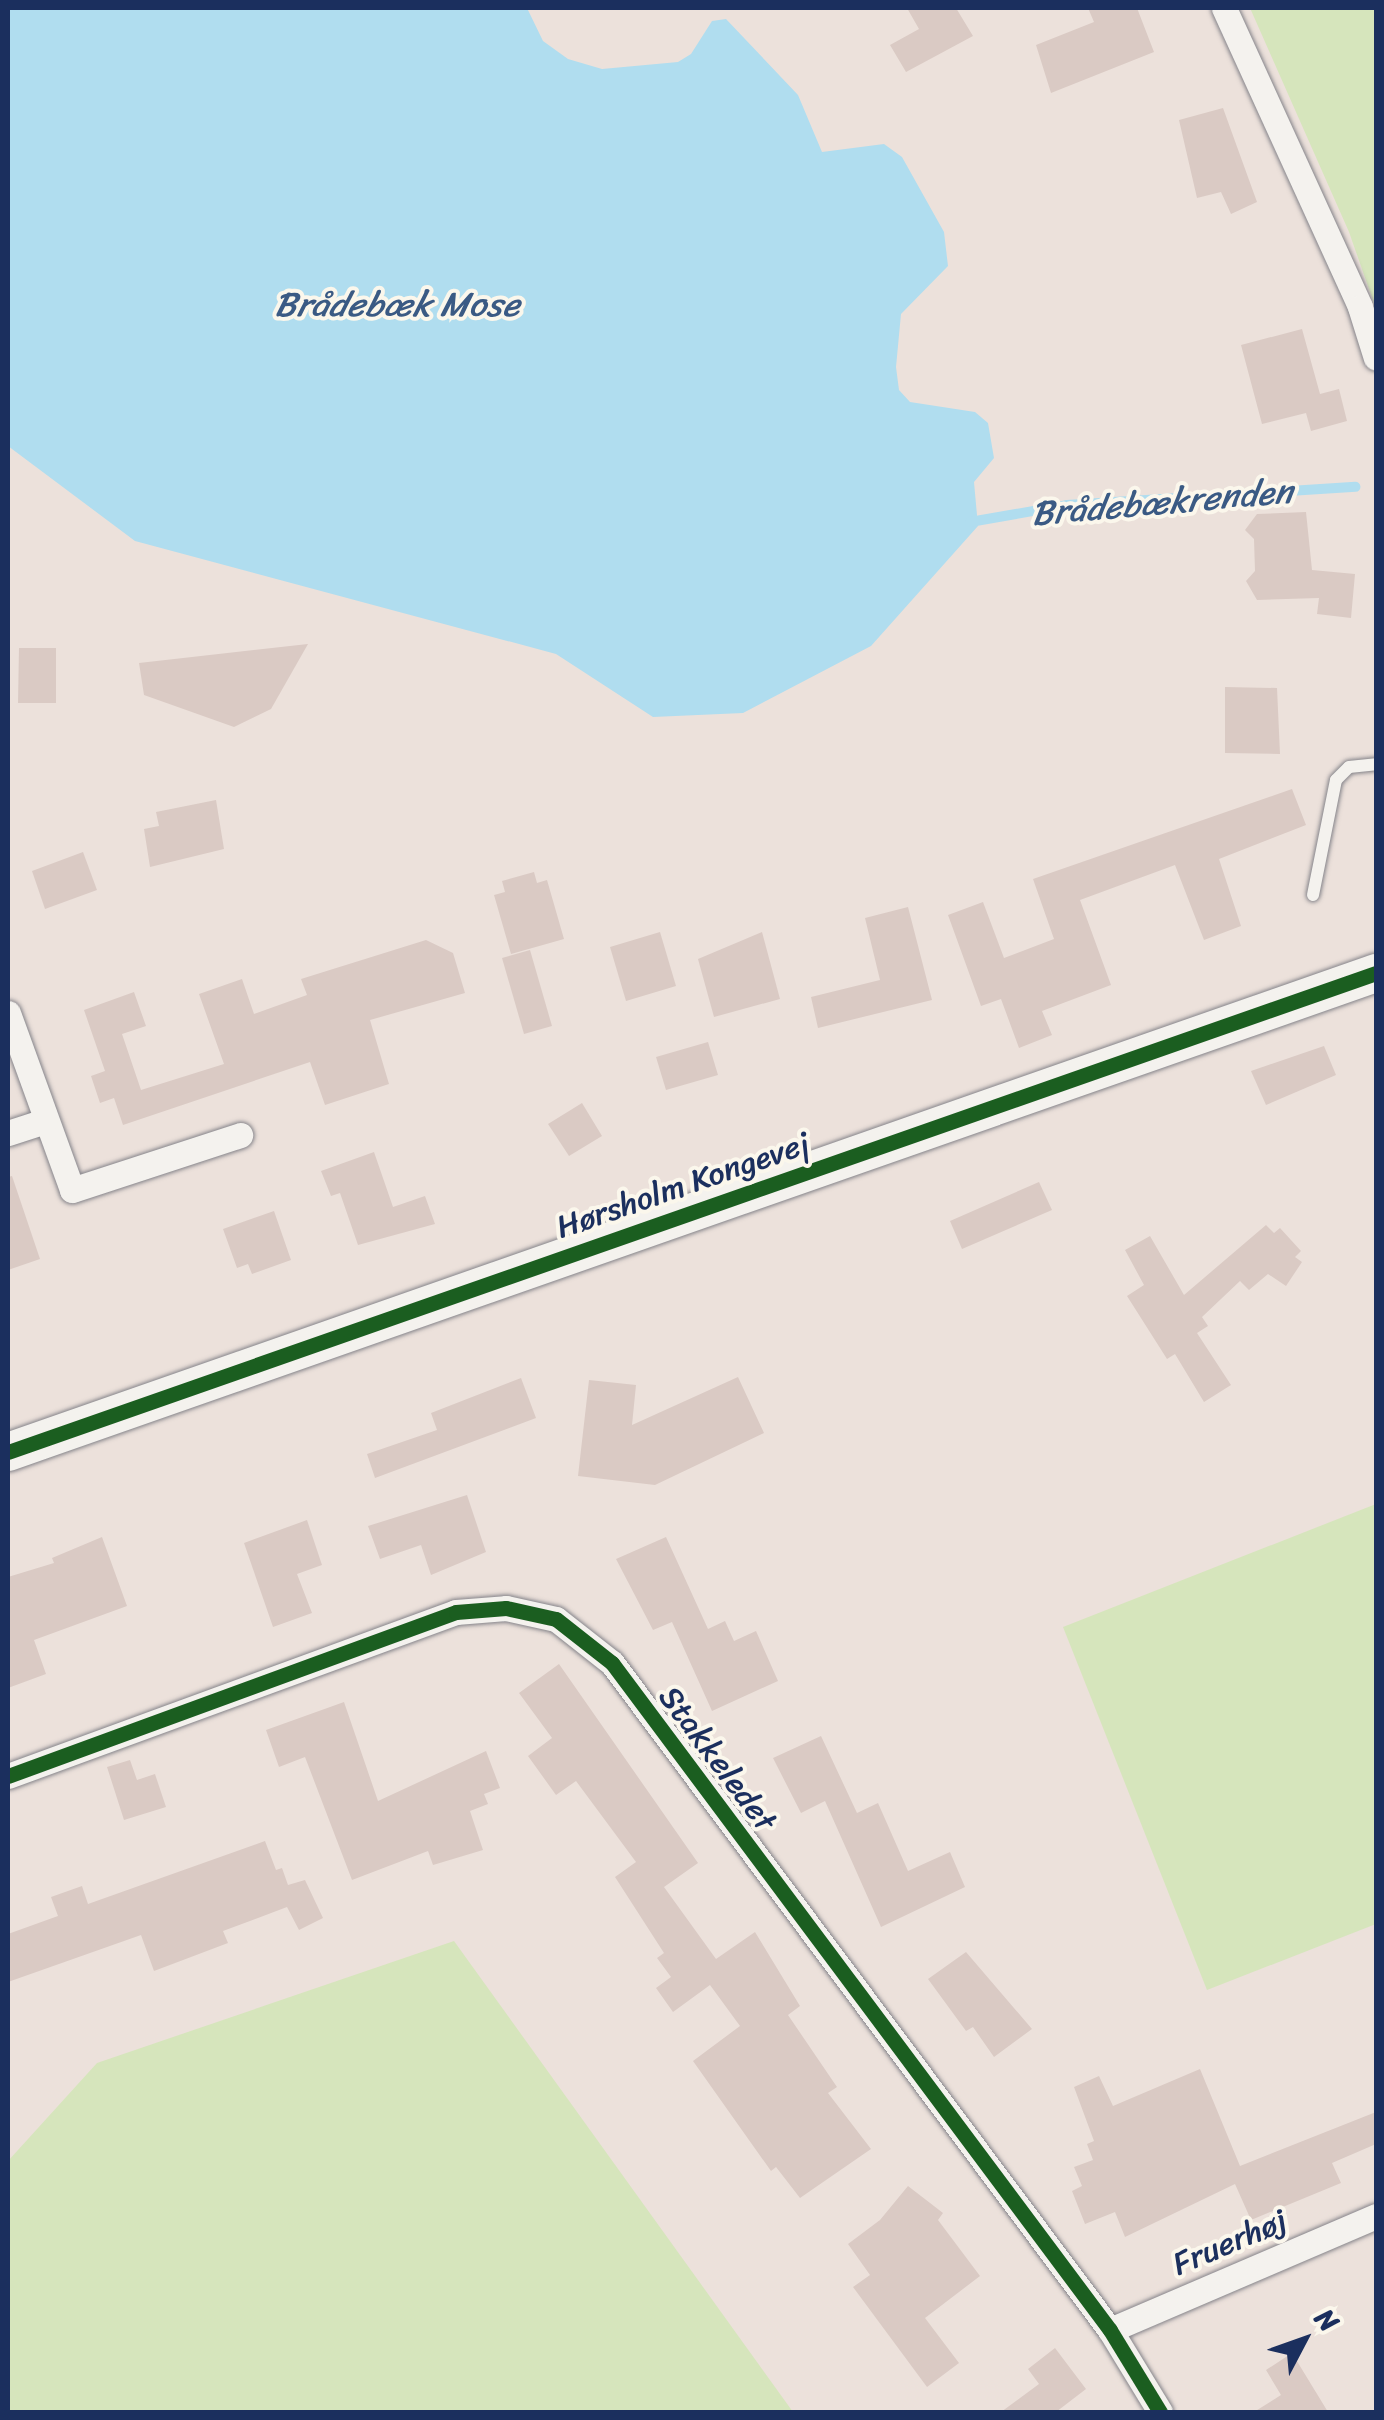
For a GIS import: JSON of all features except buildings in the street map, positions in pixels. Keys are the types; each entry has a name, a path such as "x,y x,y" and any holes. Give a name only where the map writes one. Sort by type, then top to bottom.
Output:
{"main road":[{"name":"Hørsholm Kongevej","path":"8,1452 1376,973"}],"street":[{"path":"1224,8 1360,306 1376,358"},
{"path":"8,1013 72,1190 240,1135"},
{"path":"8,1134 44,1120"},
{"name":"Stakkeledet","path":"8,1776 456,1612 506,1608 556,1619 612,1663 1110,2330 1160,2412"},
{"name":"Fruerhøj","path":"1110,2330 1376,2216"}],"lane":[{"path":"1313,895 1336,780 1349,767 1376,764"}],"green space":[{"path":"1250,8 1376,8 1376,309 1349,232"},
{"path":"1376,1504 1376,1924 1207,1990 1063,1627"},
{"path":"454,1941 793,2412 8,2412 8,2161 97,2063"}],"water":[{"name":"Brådebæk Mose","path":"8,8 527,8 543,41 568,59 602,69 678,62 691,54 712,21 726,19 798,95 822,152 884,144 902,157 944,232 948,266 901,314 896,367 899,390 910,402 975,412 988,423 994,458 974,482 978,526 871,646 743,713 653,717 556,654 135,541 8,446"}],"waterway":[{"name":"Brådebækrenden","path":"970,522 1067,505 1355,487"}],"cycle path":[{"path":"8,1452 1376,973"},
{"path":"8,1776 456,1612 506,1608 556,1619 612,1663 1110,2330 1160,2412"}]}
